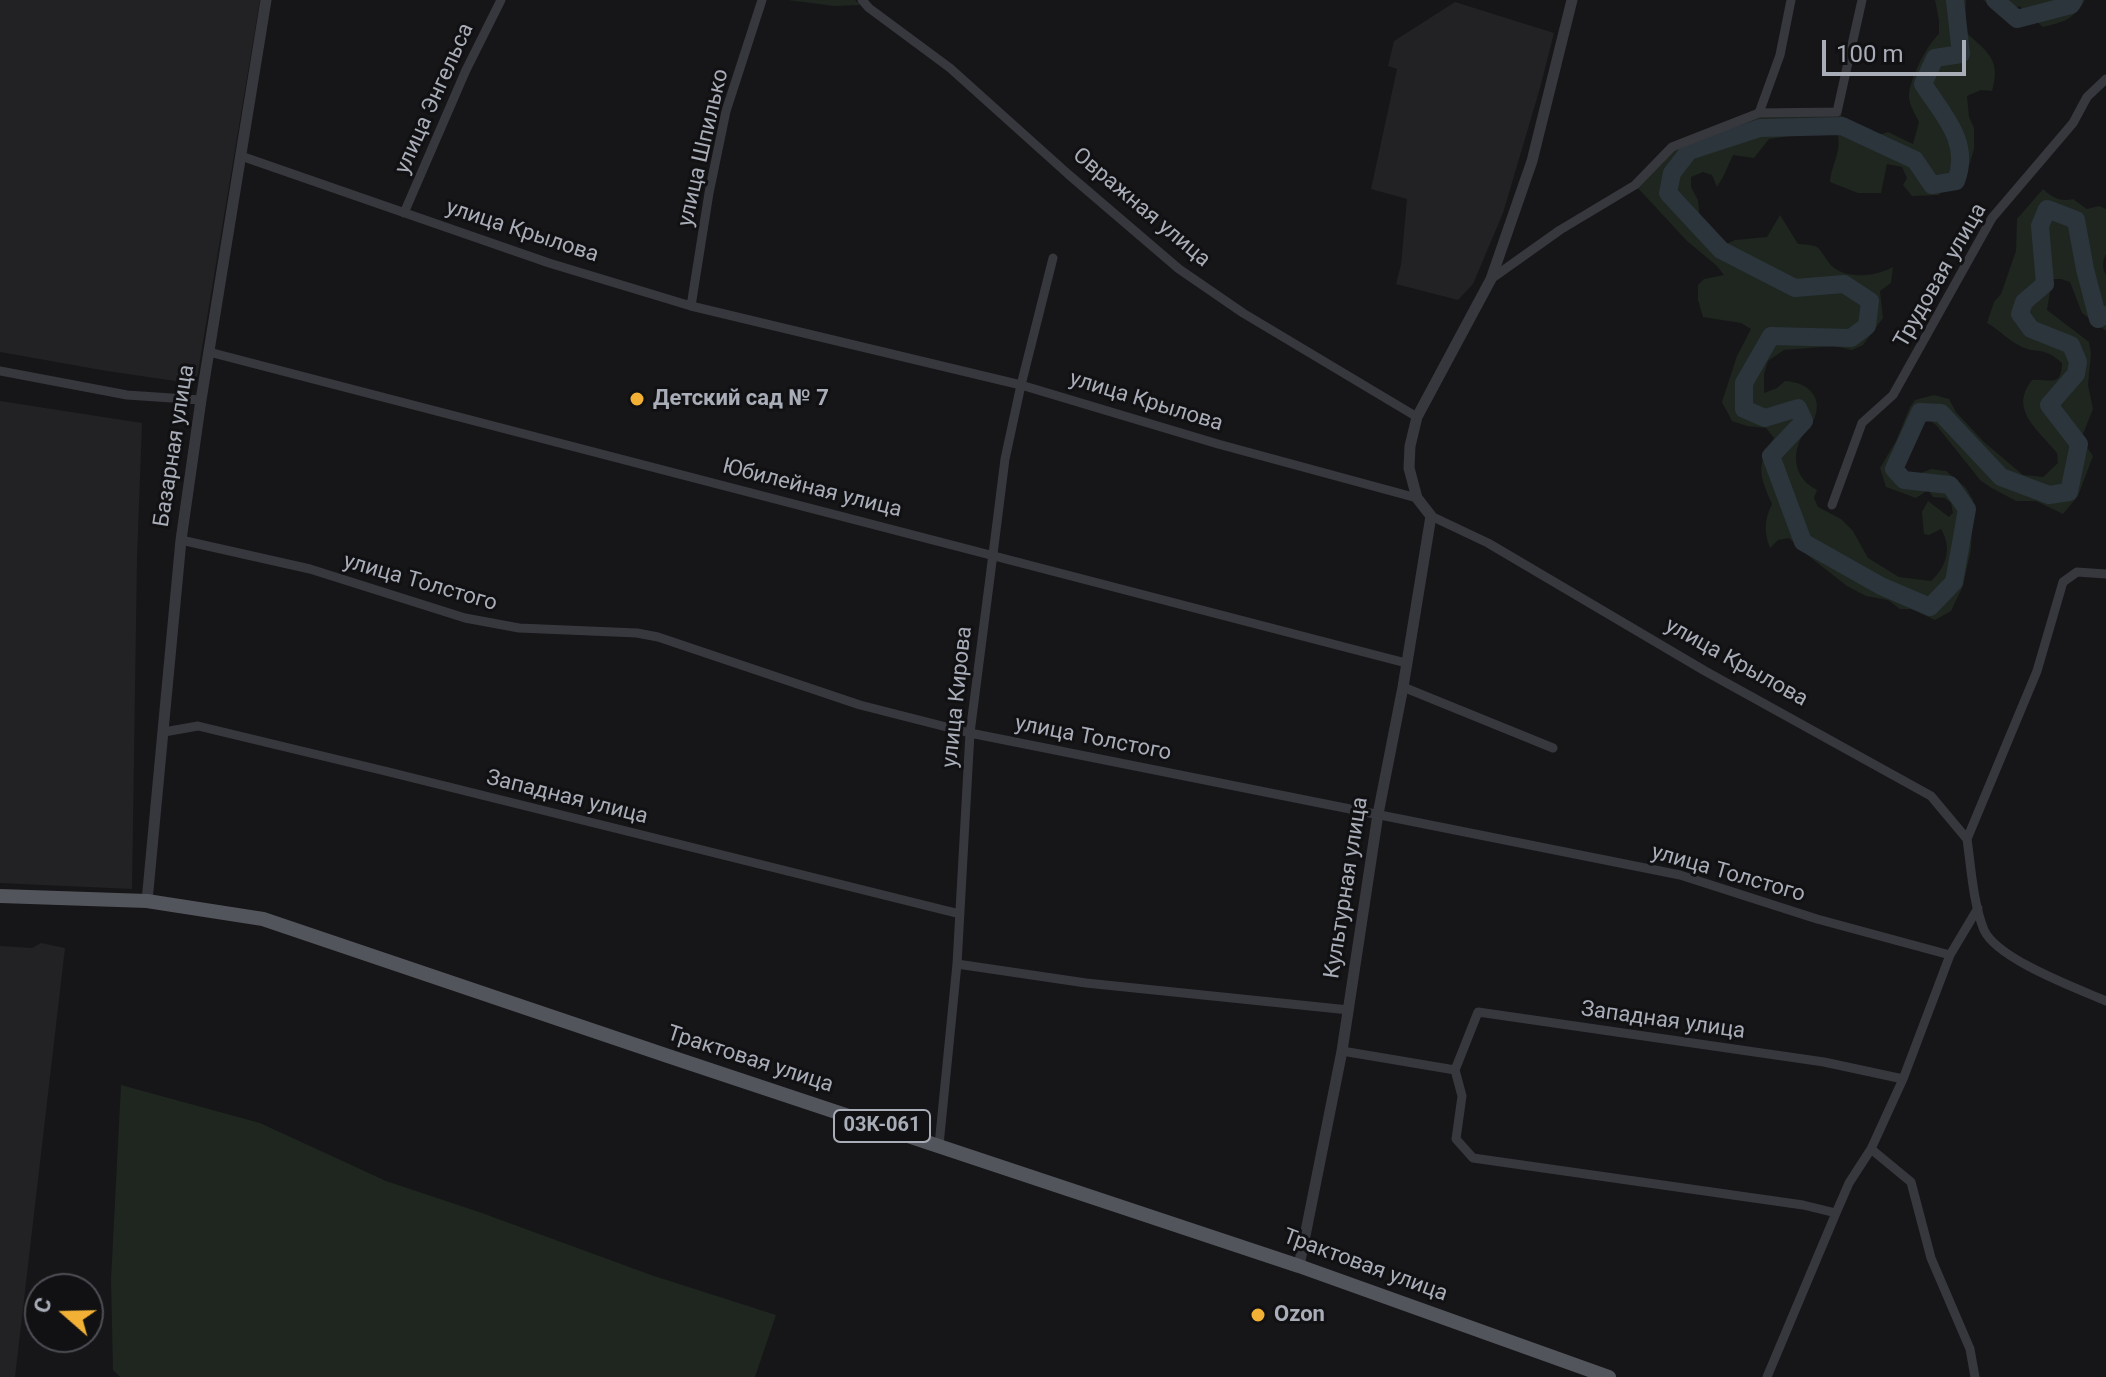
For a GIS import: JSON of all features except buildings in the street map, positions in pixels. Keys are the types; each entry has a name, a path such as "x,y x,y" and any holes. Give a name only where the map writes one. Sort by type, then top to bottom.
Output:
{"main road":[{"name":"Трактовая улица","path":"0,896 147,901 263,919 1299,1266 1609,1377"}],"street":[{"name":"Базарная улица","path":"147,901 181,540 266,0"},
{"name":"улица Энгельса","path":"404,213 466,70 501,0"},
{"name":"улица Шпилько","path":"691,306 726,111 762,0"},
{"name":"Овражная улица","path":"862,0 950,68 1179,269 1243,313 1417,417"},
{"path":"1417,498 1409,468 1410,446 1417,417 1491,279 1532,161 1572,0"},
{"path":"1759,113 1780,55 1791,0"},
{"path":"1491,279 1560,230 1635,185 1672,147 1759,113 1837,112 1862,0"},
{"name":"Трудовая улица","path":"1832,505 1862,423 1893,395 1992,218 2073,123 2087,97 2106,79"},
{"name":"улица Крылова","path":"241,156 549,263 691,306 1021,385 1218,444 1417,498 1431,516 1488,543 1705,671 1931,796 1967,839"},
{"name":"улица Кирова","path":"939,1145 957,964 970,733 1005,459 1053,258"},
{"name":"Юбилейная улица","path":"209,352 1406,663"},
{"path":"0,371 127,395 201,400"},
{"name":"Культурная улица","path":"1299,1266 1342,1051 1378,814 1431,516"},
{"name":"улица Толстого","path":"181,540 310,569 465,618 519,628 637,633 658,637 860,705 970,733 1680,875 1817,919 1950,955"},
{"path":"2106,574 2077,572 2063,582 2037,671 1967,839 1978,908 1985,932 1997,948 2106,1001"},
{"path":"1403,687 1553,748"},
{"name":"Западная улица","path":"164,732 198,726 960,914"},
{"path":"1767,1377 1849,1183 1871,1149 1903,1079 1950,955 1978,908"},
{"path":"957,964 1086,983 1349,1010"},
{"name":"Западная улица","path":"1836,1213 1803,1205 1473,1158 1456,1139 1462,1096 1455,1070 1478,1012 1824,1062 1903,1079"},
{"path":"1342,1051 1455,1070"},
{"path":"1871,1149 1911,1182 1931,1258 1970,1349 1975,1377"}],"shaded area":[{"path":"0,0 260,0 196,384 0,352"},
{"path":"788,0 855,0 860,5 834,6"},
{"path":"1935,0 1966,0 1965,31 1990,56 1995,71 1992,91 1981,90 1967,96 1969,117 1974,128 1974,149 1963,177 1951,177 1939,195 1912,196 1903,185 1907,178 1902,167 1887,164 1881,193 1858,193 1830,182 1838,139 1837,133 1825,131 1769,139 1754,158 1733,155 1717,187 1712,175 1703,172 1691,177 1691,187 1698,200 1700,220 1713,237 1726,244 1735,240 1767,237 1780,215 1798,244 1817,247 1840,271 1863,275 1893,267 1891,283 1880,291 1883,318 1863,345 1852,350 1834,346 1784,350 1768,361 1764,393 1785,381 1799,384 1810,391 1817,409 1814,420 1801,438 1796,461 1804,480 1817,490 1814,498 1818,507 1841,519 1853,531 1868,558 1899,577 1931,581 1944,563 1947,550 1941,529 1924,534 1922,512 1928,501 1949,517 1953,513 1951,503 1945,498 1933,497 1928,490 1916,498 1886,487 1880,468 1915,400 1934,395 1949,399 1956,412 1984,442 2023,475 2043,477 2058,463 2057,453 2029,419 2023,401 2032,380 2057,379 2062,363 2050,354 2020,346 1987,323 2016,251 2017,219 2043,189 2057,198 2073,199 2087,209 2099,206 2106,209 2106,254 2103,264 2106,275 2106,331 2082,313 2070,282 2052,279 2047,310 2089,342 2091,354 2088,385 2093,409 2081,439 2093,456 2078,496 2063,514 2036,501 2016,501 1980,480 1936,425 1923,416 1910,443 1904,471 1911,477 1931,469 1946,471 1966,488 1973,500 1971,549 1963,586 1951,611 1935,620 1911,609 1900,609 1888,600 1866,596 1847,586 1789,538 1778,540 1770,548 1766,526 1772,504 1761,470 1764,455 1774,438 1766,428 1732,421 1722,402 1737,356 1751,329 1741,323 1703,317 1698,285 1704,279 1724,275 1687,241 1635,185 1669,150 1759,113 1837,112 1861,131 1879,135 1888,132 1913,144 1919,122 1910,104 1910,91 1919,64 1939,34"},
{"path":"1983,0 2085,0 2067,19 2043,27 2019,6 2006,17"},
{"path":"1455,2 1554,33 1503,213 1473,284 1458,300 1396,284 1401,265 1407,199 1371,189 1397,69 1388,66 1394,41"},
{"path":"0,401 142,423 132,889 0,883"},
{"path":"41,943 65,948 27,1273 24,1273 15,1377 0,1377 0,946 32,948"},
{"path":"121,1085 260,1123 386,1181 651,1275 776,1315 755,1377 120,1377 113,1370 111,1280"}],"waterway":[{"path":"1955,0 1961,54 1935,58 1923,84 1957,141 1960,167 1956,181 1932,185 1915,160 1842,126 1760,128 1689,151 1672,173 1668,193 1721,250 1795,288 1844,284 1870,301 1867,326 1851,338 1771,336 1744,383 1744,409 1765,418 1798,408 1804,421 1771,456 1803,542 1881,586 1930,607 1954,582 1967,509 1950,485 1904,480 1894,469 1920,412 1941,413 2001,477 2049,495 2069,492 2079,444 2049,405 2076,374 2078,362 2071,345 2031,329 2020,314 2024,302 2045,284 2040,226 2047,209 2076,220 2098,319 2106,315"},
{"path":"1995,0 2017,19 2071,5 2074,0"}],"place":[{"name":"Детский сад № 7","path":"637,399"},
{"name":"Ozon","path":"1258,1315"}]}
